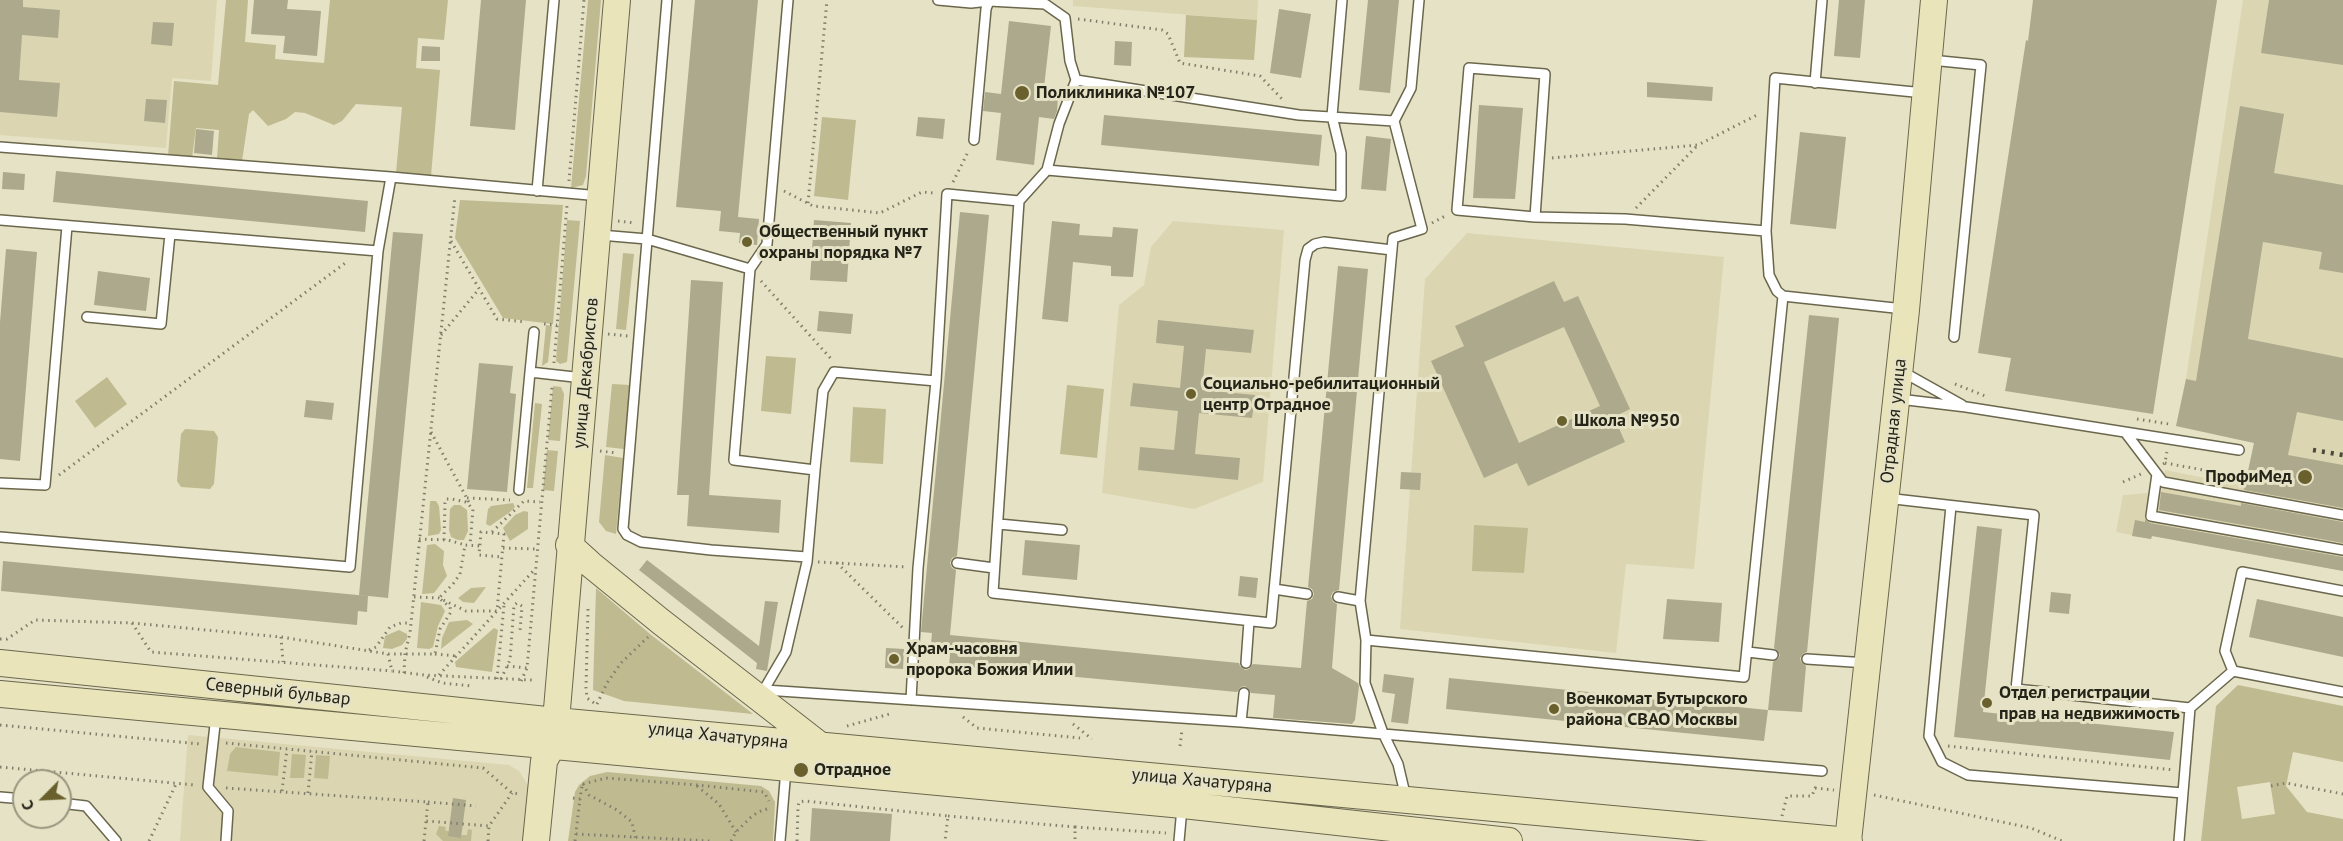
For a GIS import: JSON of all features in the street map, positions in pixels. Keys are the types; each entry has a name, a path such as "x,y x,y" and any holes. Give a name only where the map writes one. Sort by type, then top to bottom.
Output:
{"main road":[{"name":"улица Декабристов","path":"536,841 544,761 554,733 585,378 608,228 601,196 617,0"},
{"name":"Отрадная улица","path":"1848,841 1906,310 1935,0"},
{"path":"569,545 598,572 762,693 822,746"},
{"name":"Северный бульвар","path":"0,663 554,733"},
{"name":"Северный бульвар","path":"0,694 217,714 554,733"},
{"name":"улица Декабристов","path":"554,733 560,762 564,837"},
{"name":"улица Хачатуряна","path":"554,733 822,746 1848,841"},
{"name":"улица Хачатуряна","path":"554,733 786,769 1183,805 1509,841"}],"lane":[{"path":"537,191 554,0"},
{"path":"667,0 622,526 633,539 641,542 807,559"},
{"path":"788,0 767,244 750,269 734,460 814,470"},
{"path":"938,0 1045,2 1065,18 1070,61 1076,80 1059,124 1047,170 1020,201 993,593 1271,624 1308,249 1315,244 1324,243 1392,250"},
{"path":"1047,170 1341,196 1341,153 1332,116 1342,0"},
{"path":"1406,801 1398,764 1383,733 1365,683 1366,640 1360,601 1393,238 1422,229 1394,121 1411,88 1419,0"},
{"path":"1815,83 1822,0"},
{"path":"974,140 986,9 989,1"},
{"path":"1929,60 1981,65 1954,337"},
{"path":"1535,217 1545,74 1469,68 1457,210 1535,217 1625,219 1766,231"},
{"path":"1906,310 1782,296 1777,291 1769,275 1766,231 1775,78 1886,87 1926,93"},
{"path":"1076,80 1299,115 1394,121"},
{"path":"0,147 391,177 456,185 601,196"},
{"path":"0,537 350,567 378,251 391,177"},
{"path":"910,700 913,638 922,563 936,381 947,194 1020,201"},
{"path":"0,220 378,251"},
{"path":"0,483 45,485 67,226"},
{"path":"608,228 750,269"},
{"path":"87,317 161,324 170,234"},
{"path":"1366,640 1744,677 1782,296"},
{"path":"519,490 534,332"},
{"path":"1899,370 1966,407"},
{"path":"530,372 585,378"},
{"path":"936,381 834,372 823,391 807,559 786,652 762,693 910,700 1241,722 1822,771"},
{"path":"1896,399 2168,437 2239,450"},
{"path":"2125,432 2163,482 2343,515"},
{"path":"2157,474 2151,516 2343,550"},
{"path":"1886,498 2034,515 2016,689 2190,708"},
{"path":"1951,506 1929,736 1942,762 1968,776 2183,793"},
{"path":"999,524 1062,530"},
{"path":"957,563 994,568"},
{"path":"2233,671 2225,651 2242,572 2343,591"},
{"path":"1274,589 1308,594"},
{"path":"1338,597 1360,601"},
{"path":"1246,663 1249,621"},
{"path":"1748,652 1773,655"},
{"path":"1807,659 1869,663"},
{"path":"2179,841 2190,708 2233,671"},
{"path":"2233,671 2343,692"},
{"path":"1241,722 1244,693"},
{"path":"217,714 208,787 228,811 226,841"},
{"path":"780,841 786,769"},
{"path":"72,804 86,806 116,841"},
{"path":"1176,837 1183,805"}],"path":[{"path":"521,681 526,668 584,0"},
{"path":"808,203 827,0"},
{"path":"1065,18 1162,30 1168,34 1180,63 1260,76 1299,115"},
{"path":"1625,219 1698,145 1774,106"},
{"path":"773,186 813,206 880,213 922,192 947,194 974,140"},
{"path":"1539,159 1698,145"},
{"path":"404,673 405,653 409,644 456,185"},
{"path":"1422,229 1457,210"},
{"path":"565,217 574,218"},
{"path":"608,228 649,224"},
{"path":"450,239 497,319"},
{"path":"45,485 364,250"},
{"path":"750,269 844,374"},
{"path":"440,337 479,289"},
{"path":"606,334 639,337"},
{"path":"1953,384 1984,396 1996,398"},
{"path":"2135,419 2169,424"},
{"path":"431,431 473,509 470,545"},
{"path":"546,446 554,447"},
{"path":"595,451 628,454"},
{"path":"467,498 541,502"},
{"path":"444,540 446,499 466,502 473,509"},
{"path":"492,532 524,501"},
{"path":"497,611 503,548 504,534 482,532 479,555 502,557"},
{"path":"419,539 444,540 480,546"},
{"path":"439,597 453,585 460,574 465,545"},
{"path":"503,548 537,549"},
{"path":"807,559 837,563 922,563"},
{"path":"837,563 913,638"},
{"path":"439,675 535,568"},
{"path":"414,597 439,597 466,611 497,611"},
{"path":"435,654 440,629 451,612 450,607 439,597"},
{"path":"499,679 504,603"},
{"path":"499,679 510,660 514,605 517,603 522,606 520,631"},
{"path":"589,603 586,698 597,704 606,705"},
{"path":"0,639 7,639 35,620 132,623 281,637 388,654 457,656"},
{"path":"132,623 151,652 424,675 532,680"},
{"path":"367,651 376,647 390,627 410,623"},
{"path":"597,704 607,683 621,663 650,634"},
{"path":"281,637 283,663"},
{"path":"388,654 392,671"},
{"path":"507,666 526,668"},
{"path":"424,675 441,683 472,686"},
{"path":"841,728 903,710"},
{"path":"0,725 202,744 200,754"},
{"path":"977,728 1080,738"},
{"path":"213,742 483,768 512,793 489,826 488,841"},
{"path":"282,791 287,749"},
{"path":"308,793 312,751"},
{"path":"0,767 177,782 208,787 476,806"},
{"path":"1782,818 1787,796 1812,796 1822,771"},
{"path":"194,784 196,774"},
{"path":"583,784 606,778 764,792 769,800 770,808 758,812 736,832 731,841"},
{"path":"149,841 177,782"},
{"path":"2271,786 2286,783 2343,794"},
{"path":"564,837 580,799 583,784"},
{"path":"583,784 589,795 617,810 632,822 636,839"},
{"path":"696,785 719,804 736,832"},
{"path":"1881,796 2031,828 2062,841"},
{"path":"573,798 580,799"},
{"path":"797,841 798,807 799,802 802,801 1176,837"},
{"path":"424,841 428,802"},
{"path":"945,841 948,816"},
{"path":"426,821 489,826"},
{"path":"1075,827 1075,841"},
{"path":"564,837 710,841"},
{"path":"564,837 575,841"}],"shaded area":[{"path":"0,0 217,0 211,81 172,78 166,148 0,135"},
{"path":"226,0 248,0 245,42 276,45 275,59 324,63 330,0 448,0 444,40 418,38 416,68 440,70 431,176 396,173 402,107 356,104 342,121 334,125 305,113 295,112 286,119 268,126 253,110 249,114 242,161 217,158 219,130 196,128 192,158 168,156 174,81 218,85"},
{"path":"588,0 601,0 586,176 583,185 571,188"},
{"path":"1073,0 1258,0 1257,20 1073,6"},
{"path":"2243,0 2343,0 2343,571 2153,536 2151,539 2116,532 2123,495 2161,492 2165,470 2245,486 2254,443 2176,426 2186,379"},
{"path":"1186,15 1257,20 1254,60 1184,57"},
{"path":"822,117 856,120 848,200 814,196"},
{"path":"460,200 563,205 553,324 503,318 455,238"},
{"path":"567,220 580,221 567,362 560,364 556,361"},
{"name":"Социально-ребилитационный центр Отрадное","path":"1173,221 1284,230 1263,482 1194,509 1102,493 1119,305 1144,285 1151,247"},
{"name":"Школа №950","path":"1467,233 1724,257 1694,569 1626,564 1616,653 1400,629 1425,279"},
{"path":"623,253 634,254 626,330 616,329"},
{"path":"546,325 552,326 548,362 542,366"},
{"path":"766,356 796,358 791,414 761,411"},
{"path":"107,377 127,404 95,428 75,401"},
{"path":"612,384 630,385 624,449 606,447"},
{"path":"1067,385 1104,389 1097,458 1060,454"},
{"path":"553,386 561,387 564,394 560,441 548,440"},
{"path":"535,403 542,404 533,488 527,488"},
{"path":"853,407 886,409 883,464 850,462"},
{"path":"185,429 214,431 218,437 214,484 210,489 181,487 177,481 181,434"},
{"path":"547,450 558,451 554,491 543,490"},
{"path":"605,455 623,458 616,534 606,531 599,522"},
{"path":"430,501 436,501 439,506 441,530 439,534 428,536"},
{"path":"513,503 515,507 510,512 490,526 486,524 488,509 491,506"},
{"path":"454,505 460,505 467,510 468,531 464,540 451,537 449,530 450,509"},
{"path":"524,511 528,512 528,529 510,541 503,528 515,515"},
{"path":"1474,525 1528,528 1524,573 1472,571"},
{"path":"435,544 444,551 443,565 447,576 434,593 422,594 427,545"},
{"path":"486,587 474,603 463,602 458,598 471,588"},
{"path":"596,588 650,634 753,714 624,701 593,690"},
{"path":"421,602 441,605 445,611 438,626 433,647 429,649 417,648"},
{"path":"467,620 473,624 441,649 442,638 449,622"},
{"path":"494,628 498,630 492,672 456,667 455,662"},
{"path":"399,630 407,634 407,639 402,645 392,649 383,648 385,636"},
{"path":"2238,685 2343,706 2343,762 2293,752 2286,786 2307,812 2343,819 2343,841 2201,841 2216,706","holes":["2270,782 2275,814 2242,819 2237,787"]},
{"path":"188,735 509,765 519,771 529,787 524,841 180,841"},
{"path":"236,747 280,752 278,776 227,771 230,754"},
{"path":"292,754 306,755 304,778 290,778"},
{"path":"316,755 330,756 328,779 314,778"},
{"path":"607,772 761,786 769,791 775,802 773,841 568,841 575,792 579,785 590,776"},
{"path":"439,826 446,827 445,830 461,837 467,835 468,829 472,830 471,841 443,841 436,834"}],"building":[{"path":"0,0 23,0 23,7 60,10 58,38 22,35 19,80 60,83 57,117 0,112"},
{"path":"254,0 288,0 287,9 321,11 317,56 283,53 285,36 251,34"},
{"path":"481,0 526,0 515,130 470,126"},
{"path":"695,0 758,0 738,217 759,219 757,245 739,243 740,233 719,231 721,211 676,207"},
{"path":"1368,0 1399,0 1390,93 1359,90"},
{"path":"1839,0 1865,0 1860,58 1834,56"},
{"path":"2033,0 2217,0 2153,414 2005,391 2011,358 1978,353"},
{"path":"2269,0 2343,0 2343,65 2261,53"},
{"path":"1279,9 1311,14 1301,78 1270,73"},
{"name":"Поликлиника №107","path":"1009,21 1051,26 1043,96 1058,98 1057,111 1054,119 1039,117 1034,165 996,160 1001,113 983,111 985,92 1001,94"},
{"path":"153,22 174,23 172,46 151,44"},
{"path":"1115,41 1132,42 1131,66 1114,65"},
{"path":"422,46 440,47 440,61 421,61"},
{"path":"1647,82 1713,87 1712,101 1647,97"},
{"path":"146,99 167,100 165,123 144,121"},
{"path":"1479,105 1523,108 1515,199 1473,198"},
{"path":"2240,106 2284,114 2274,173 2343,185 2343,273 2319,269 2322,252 2263,242 2248,339 2343,358 2343,421 2297,412 2288,455 2343,465 2343,508 2244,490 2254,443 2176,426 2186,379 2196,381"},
{"path":"1104,115 1322,135 1319,166 1101,145"},
{"path":"918,117 945,119 943,139 916,136"},
{"path":"196,129 214,131 212,155 194,153"},
{"path":"1800,132 1846,137 1836,229 1790,224"},
{"path":"1366,136 1391,139 1386,191 1361,189"},
{"path":"56,171 368,201 365,232 53,202"},
{"path":"3,172 25,174 24,190 2,189"},
{"path":"960,212 989,215 957,556 952,558 950,563 956,570 950,635 1239,663 1245,670 1253,664 1301,668 1307,601 1312,599 1314,594 1308,587 1338,266 1368,269 1339,590 1333,592 1331,596 1333,602 1337,604 1332,668 1358,683 1359,686 1355,720 1352,724 1273,718 1275,695 1251,693 1245,686 1237,692 949,665 950,655 930,653 932,633 921,632"},
{"path":"814,220 851,223 847,282 810,280"},
{"path":"1052,221 1080,224 1079,235 1112,237 1113,227 1138,229 1133,277 1111,276 1111,266 1073,262 1068,322 1042,319"},
{"path":"393,232 423,234 388,598 359,595"},
{"path":"6,249 37,252 20,461 0,459 0,322"},
{"path":"98,271 150,278 146,311 94,305"},
{"path":"691,280 723,282 709,495 781,500 779,533 687,526 689,495 677,495"},
{"path":"1554,281 1564,302 1578,296 1630,409 1614,417 1625,442 1528,486 1517,463 1484,478 1431,361 1464,346 1455,326","holes":["1564,327 1600,406 1519,443 1484,362"]},
{"path":"819,311 853,314 851,334 817,331"},
{"path":"1809,315 1839,318 1807,652 1800,658 1806,666 1802,712 1768,710 1773,662 1780,655 1774,648"},
{"path":"1158,320 1254,330 1251,353 1206,349 1202,390 1255,395 1252,418 1199,413 1195,454 1240,458 1238,480 1138,470 1140,447 1174,450 1178,411 1130,406 1133,383 1180,388 1184,346 1156,343"},
{"path":"479,363 513,366 510,393 516,394 507,492 467,489"},
{"path":"306,400 334,403 332,420 304,417"},
{"path":"1401,472 1421,473 1420,490 1400,489"},
{"path":"2161,492 2241,506 2241,503 2343,522 2343,543 2159,510"},
{"path":"2145,519 2150,523 2343,557 2343,571 2152,536 2151,539 2132,536 2135,520 2145,522"},
{"path":"1977,526 2002,529 1983,712 2174,732 2170,760 1954,737"},
{"path":"1025,540 1080,545 1077,580 1022,575"},
{"path":"647,560 759,646 765,601 778,602 767,671 756,669 757,663 639,570"},
{"path":"3,561 368,596 367,612 358,611 357,625 1,591"},
{"path":"1240,576 1258,578 1256,598 1238,596"},
{"path":"2051,592 2071,594 2069,614 2049,612"},
{"path":"1667,599 1722,603 1719,642 1663,639"},
{"path":"2257,599 2343,617 2343,657 2249,637"},
{"name":"Храм-часовня пророка Божия Илии","path":"886,648 904,649 903,669 885,668"},
{"path":"1384,674 1414,678 1408,724 1391,722 1395,694 1382,692"},
{"path":"1449,678 1768,710 1764,741 1446,709"},
{"path":"453,798 466,800 461,838 448,836"},
{"path":"812,808 892,814 890,841 810,841"}],"railway":[{"path":"2313,450 2343,455"}],"place":[{"name":"Поликлиника №107","path":"1022,93"},
{"name":"Общественный пункт охраны порядка №7","path":"747,242"},
{"name":"Социально-ребилитационный центр Отрадное","path":"1191,394"},
{"name":"Школа №950","path":"1562,421"},
{"name":"ПрофиМед","path":"2305,477"},
{"name":"Храм-часовня пророка Божия Илии","path":"894,659"},
{"name":"Отдел регистрации прав на недвижимость","path":"1987,703"},
{"name":"Военкомат Бутырского района СВАО Москвы","path":"1554,709"},
{"name":"Отрадное","path":"801,770"}]}
